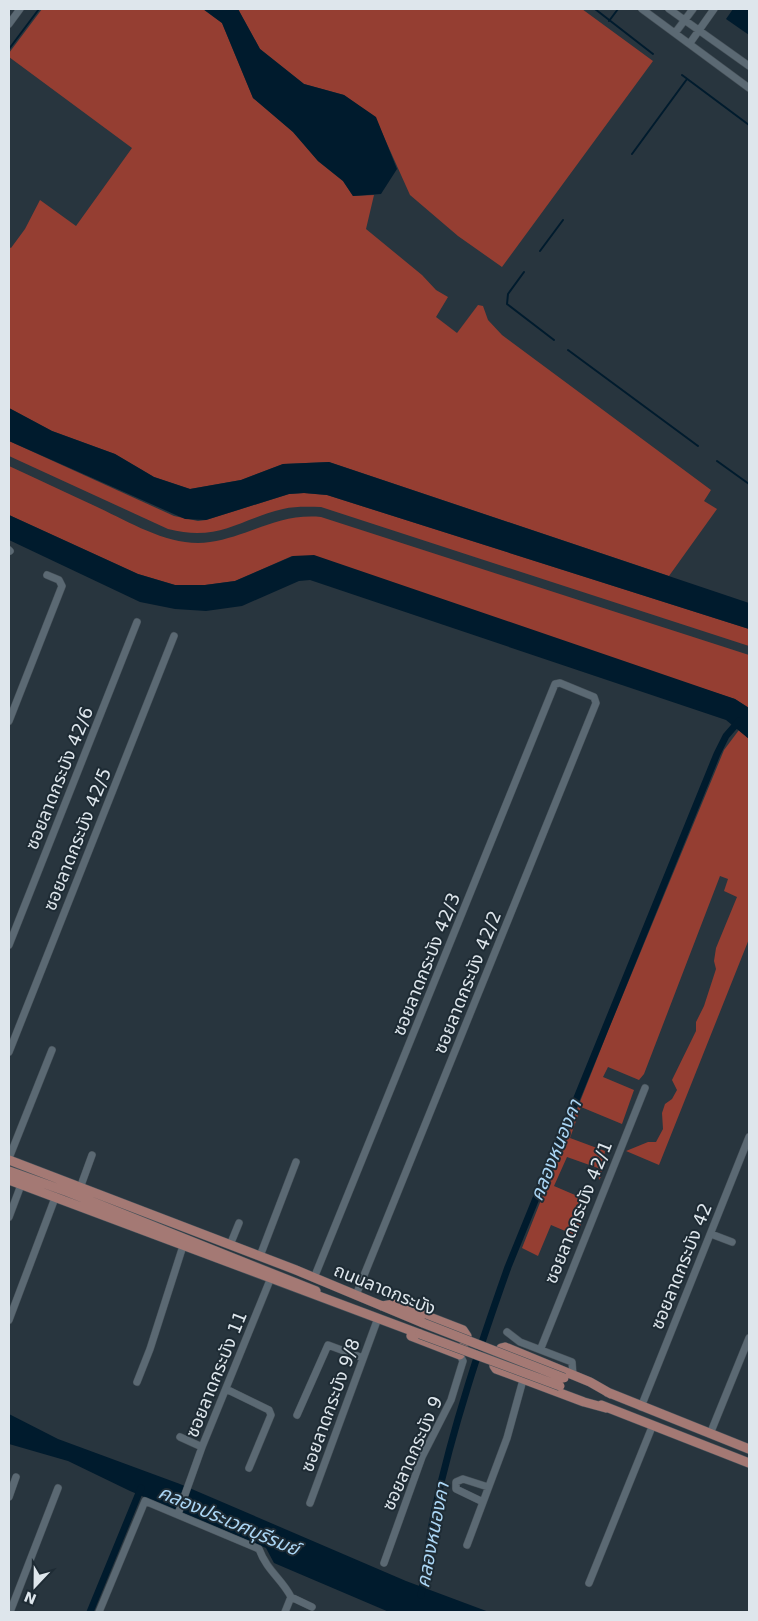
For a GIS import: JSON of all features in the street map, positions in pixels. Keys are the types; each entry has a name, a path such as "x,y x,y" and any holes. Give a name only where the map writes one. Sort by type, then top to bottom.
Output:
{"main road":[{"name":"ถนนลาดกระบัง","path":"9,1159 260,1256 423,1323 568,1376 748,1449"},
{"path":"9,1167 41,1178 66,1182"},
{"path":"9,1171 282,1276 360,1311"},
{"name":"ถนนลาดกระบัง","path":"9,1180 270,1280 360,1311 560,1386 652,1427 746,1462"},
{"path":"380,1319 400,1332 460,1355 467,1336 466,1332 397,1305 382,1306"},
{"path":"568,1376 502,1347 495,1368 523,1380 606,1408"},
{"path":"746,1462 748,1449"}],"street":[{"path":"9,24 20,9"},
{"path":"642,9 749,88"},
{"path":"669,9 749,66"},
{"path":"675,33 693,9"},
{"path":"690,43 714,9"},
{"path":"9,721 62,586 59,580 47,575"},
{"name":"ซอยลาดกระบัง 42/6","path":"9,945 137,622"},
{"name":"ซอยลาดกระบัง 42/5","path":"9,1052 174,636"},
{"name":"ซอยลาดกระบัง 42/3","path":"314,1278 555,684 560,683 577,691"},
{"name":"ซอยลาดกระบัง 42/2","path":"356,1295 596,703 594,697 577,691"},
{"path":"9,1159 52,1050"},
{"name":"ซอยลาดกระบัง 42/1","path":"540,1348 645,1088"},
{"name":"ซอยลาดกระบัง 42","path":"641,1406 749,1137"},
{"path":"80,1188 92,1155"},
{"path":"260,1256 296,1162"},
{"path":"9,1217 21,1185"},
{"path":"9,1320 55,1198"},
{"path":"230,1245 239,1222"},
{"path":"711,1234 732,1242"},
{"path":"137,1382 150,1349 183,1246"},
{"name":"ซอยลาดกระบัง 11","path":"179,1512 202,1446 270,1280"},
{"name":"ซอยลาดกระบัง 9/8","path":"310,1503 363,1358 380,1319"},
{"path":"507,1332 520,1342 540,1348 572,1362 568,1376"},
{"path":"710,1434 749,1338"},
{"path":"296,1415 328,1345 363,1358"},
{"name":"ซอยลาดกระบัง 9","path":"384,1563 422,1457 451,1400 463,1362 460,1355"},
{"path":"467,1545 506,1438 523,1380"},
{"path":"226,1389 269,1410 271,1415 249,1468"},
{"path":"589,1583 652,1427"},
{"path":"180,1437 202,1446"},
{"path":"9,1491 15,1479 9,1497"},
{"path":"483,1502 456,1489 456,1482 463,1479 488,1487"},
{"path":"10,1612 58,1488"},
{"path":"99,1612 143,1502 147,1501 179,1512 259,1549 270,1572 288,1590 291,1597 312,1607"},
{"path":"285,1612 291,1597"}],"shaded area":[{"path":"42,9 203,9 222,23 253,98 293,132 318,161 343,181 353,196 374,195 366,229 422,275 436,290 448,297 436,317 457,333 478,305 483,306 488,320 502,335 711,490 704,501 717,509 669,576 329,462 283,464 241,480 190,489 154,477 115,454 52,431 9,408 9,247 11,248 25,229 40,200 76,226 132,148 9,57 9,53"},
{"path":"238,9 582,9 653,61 502,267 458,236 410,195 375,117 344,95 304,84 260,49"},
{"path":"9,441 174,516 198,521 289,494 327,495 749,629 749,646 321,507 283,509 215,531 201,533 168,529 9,456"},
{"path":"9,466 136,526 180,541 210,542 291,518 321,517 749,655 749,708 735,699 292,556 235,581 205,585 175,585 138,574 9,515"},
{"path":"739,730 749,739 749,939 659,1165 626,1151 648,1142 656,1142 663,1129 662,1113 665,1104 672,1099 677,1090 672,1080 696,1031 696,1022 704,1006 716,969 714,961 716,948 737,897 724,891 728,879 720,876 644,1074 639,1080 608,1067 603,1077 634,1090 622,1124 581,1107 570,1138 605,1151 599,1180 598,1168 567,1157 554,1186 589,1201 577,1236 551,1225 538,1256 522,1248 608,1031 724,750"}],"water":[{"path":"203,9 238,9 260,49 304,84 344,95 376,117 397,169 381,194 353,196 343,181 318,161 293,132 253,98 222,23"},
{"path":"733,9 749,9 749,35 726,19"},
{"path":"9,408 52,431 115,454 154,477 190,489 241,480 283,464 329,462 749,603 749,629 327,495 289,494 206,520 185,519 9,441"},
{"path":"9,515 138,574 175,585 205,585 235,581 293,556 314,555 735,699 749,708 749,739 726,720 310,580 299,581 242,606 206,611 175,609 140,602 9,540"},
{"name":"คลองประเวศบุรีรมย์","path":"9,1414 58,1439 180,1484 406,1581 489,1612 389,1612 274,1563 266,1548 130,1491 68,1461 9,1444"}],"waterway":[{"path":"9,49 39,9"},
{"path":"595,9 653,54"},
{"path":"609,21 618,9"},
{"path":"682,75 749,125"},
{"path":"632,154 687,79"},
{"path":"540,251 563,220"},
{"path":"524,272 508,294 507,304 554,340"},
{"path":"568,350 698,446"},
{"path":"717,461 749,484"},
{"name":"คลองหนองคา","path":"421,1595 433,1520 450,1447 477,1356 508,1267 717,754 726,736 739,721"},
{"path":"90,1612 141,1488"}]}
